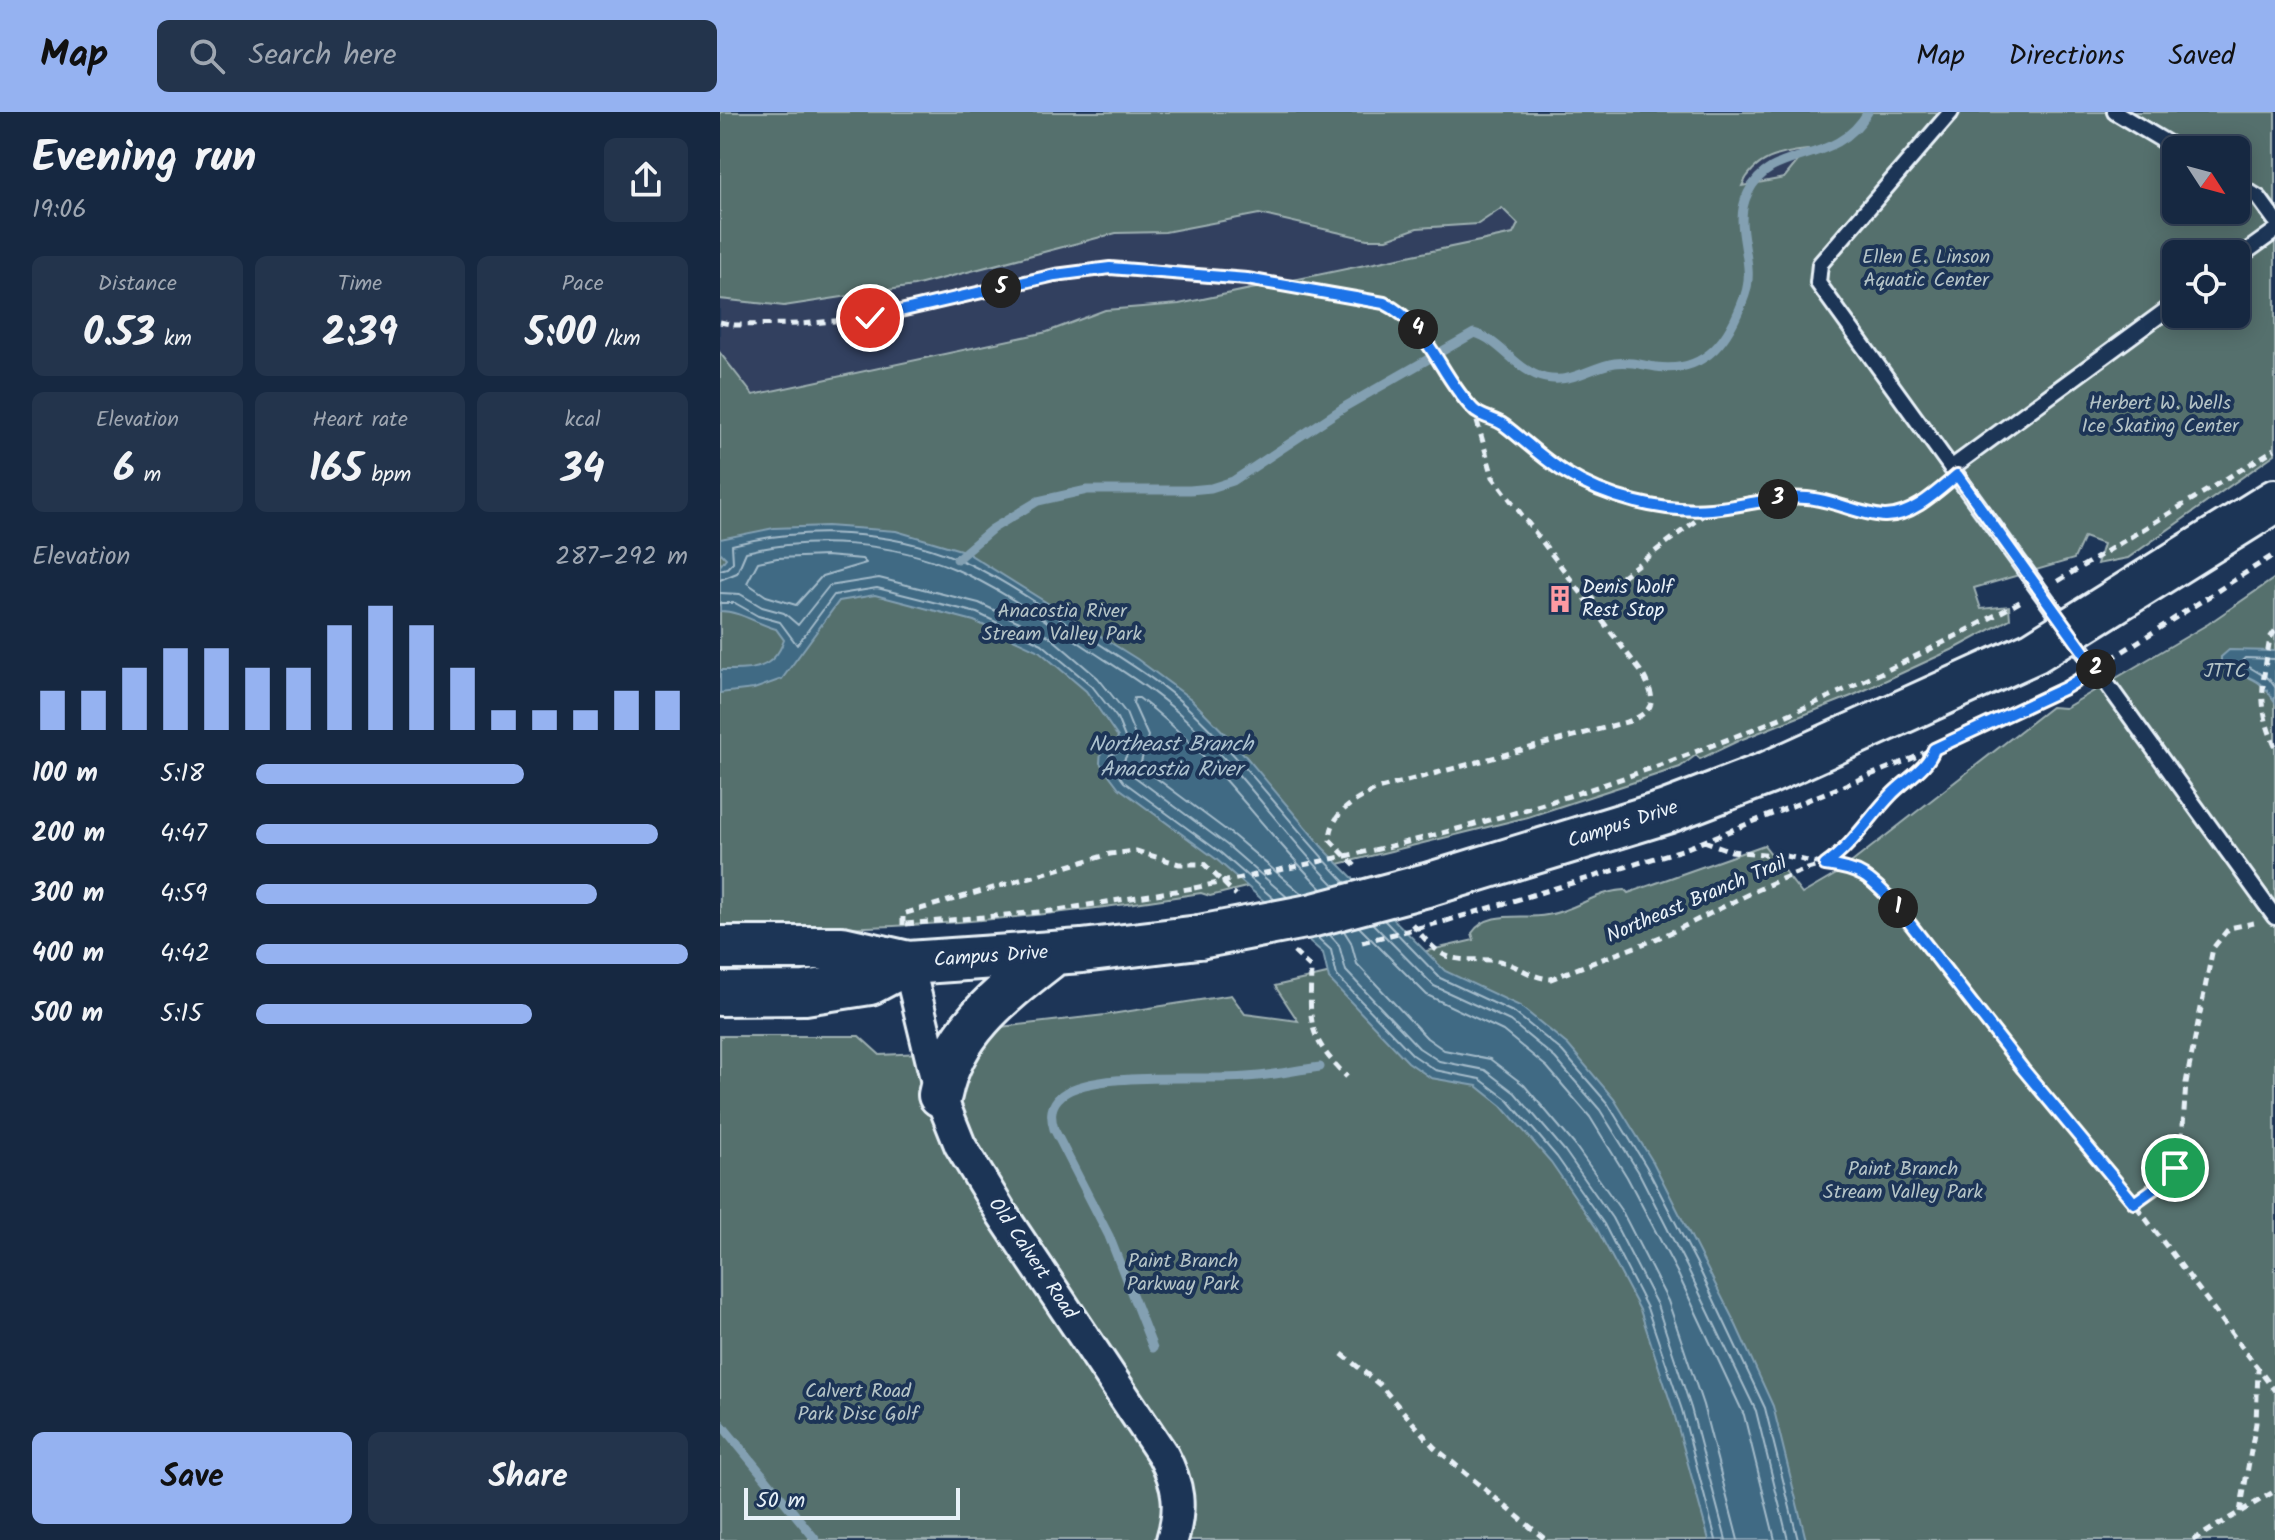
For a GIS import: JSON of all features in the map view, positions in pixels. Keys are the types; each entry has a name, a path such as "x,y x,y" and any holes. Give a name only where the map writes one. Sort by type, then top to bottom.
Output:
{"main road":[{"name":"Campus Drive","path":"720,948 842,948 908,963 1055,953 1199,937 1310,916 1427,885 1612,830 1768,773 2034,652 2275,501"},
{"path":"940,1095 948,1068 982,1013 1002,993 1055,953"},
{"name":"Campus Drive","path":"720,994 805,993 870,983 908,963"}],"street":[{"name":"Old Calvert Road","path":"908,963 940,1095 976,1174 1163,1455 1180,1494 1179,1519 1172,1540"}],"lane":[{"path":"1951,112 1820,264 1818,283 2275,917"},
{"path":"2115,112 2162,140"},
{"path":"2250,193 2259,198 2275,220"},
{"path":"2250,249 2275,231"},
{"path":"1954,472 2162,314"}],"path":[{"path":"720,322 734,325 800,324 870,318 1055,275 1110,268 1247,279 1384,303 1402,312 1424,336 1474,411 1493,477 1642,673 1652,691 1652,704 1643,715 1377,789 1343,810 1331,830"},
{"path":"1474,411 1497,420 1564,472 1593,488 1676,509 1711,509 1765,500 1806,498 1884,516 1902,512 1922,502 1954,472"},
{"path":"908,963 903,925 1051,911 1194,888 1374,850 1519,812 1695,752 1850,686 1990,619 2275,449"},
{"path":"1588,602 1711,509"},
{"path":"1446,921 1704,841 1934,749 2065,688 2275,554"},
{"path":"2275,631 2270,638 2260,697 2267,729 2275,746"},
{"path":"1825,865 1859,835 1879,808 1927,762 1934,749"},
{"path":"1704,841 1731,851 1786,856 1853,868 1871,879 1894,903 2023,1069 2134,1203 2275,1391"},
{"name":"Northeast Branch Trail","path":"1458,958 1498,961 1521,968 1536,978 1551,979 1665,935 1791,876 1825,865"},
{"path":"2134,1203 2162,1183 2175,1168 2181,1154 2186,1083 2213,948 2229,928 2260,922"},
{"path":"1342,1354 1380,1385 1434,1447 1546,1540"},
{"path":"2240,1512 2256,1423 2258,1369"},
{"path":"2193,1540 2275,1491"}],"shaded area":[{"path":"720,112 1840,112 1784,178 753,395 720,353"}],"green space":[{"path":"720,112 2275,112 2275,454 2128,558 2097,564 2103,544 2084,537 2074,559 1974,588 1981,609 2009,606 2010,619 1854,695 1700,759 1696,755 1680,767 1528,817 1210,896 1201,893 1021,917 902,926 720,928 720,353 753,395 1047,332 1105,310 1179,304 1513,234 1518,224 1502,208 1478,224 1417,228 1387,239 1367,239 1259,214 1165,232 1116,233 914,286 784,306 720,299","holes":["1807,150 1784,178 1742,186 1761,163 1778,155"]},
{"path":"2275,578 2275,1540 720,1540 720,1036 859,1036 880,1055 983,1050 1000,1027 1105,1015 1231,995 1245,1014 1298,1021 1275,986 1474,940 1472,933 1479,926 1496,918 1557,913 1614,891 1625,890 1628,893 1764,845 1802,894 1838,873 2051,707 2065,708 2208,624"}],"water":[{"name":"Northeast Branch Anacostia River","path":"827,526 896,531 964,551 1137,659 1191,699 1237,746 1323,848 1445,971 1520,1006 1568,1045 1614,1099 1653,1162 1736,1325 1773,1406 1806,1540 1709,1540 1674,1413 1640,1310 1597,1229 1551,1162 1502,1106 1477,1086 1431,1078 1408,1062 1329,979 1323,953 1216,859 1119,788 1100,763 1101,749 1114,745 1118,737 1086,691 1039,651 974,621 875,595 839,601 782,679 754,689 720,693 720,670 750,669 767,664 784,640 776,629 735,613 720,611 720,566 726,558 720,552 720,539 774,528"},
{"path":"2229,650 2275,651 2275,702 2263,686 2251,678 2221,666 2221,657"}],"waterway":[{"path":"957,559 992,529 1038,501 1087,490 1190,490 1233,481 1346,406 1474,333 1492,342 1525,369 1545,378 1564,379 1615,363 1674,368 1703,359 1724,339 1745,295 1748,270 1742,218 1748,193 1772,167 1839,142 1854,130 1868,112"},
{"path":"1153,1348 1109,1236 1054,1129 1052,1115 1055,1103 1077,1087 1098,1082 1227,1078 1320,1067"},
{"path":"720,1423 816,1540"}],"place":[{"name":"Denis Wolf Rest Stop","path":"1560,599"}],"route":[{"path":"870,318 1055,275 1110,268 1247,279 1384,303 1402,312 1424,336 1474,411 1497,420 1564,472 1593,488 1627,499 1676,509 1711,509 1765,500 1806,498 1884,516 1902,512 1922,502 1957,475 2096,669 2065,688 1934,749 1927,762 1879,808 1859,835 1825,865 1853,868 1871,879 1894,903 2023,1069 2134,1203 2162,1183 2175,1168"}],"park label":[{"name":"Ellen E. Linson Aquatic Center","path":"1926,270"},
{"name":"Herbert W. Wells Ice Skating Center","path":"2160,416"},
{"name":"Anacostia River Stream Valley Park","path":"1062,624"},
{"name":"JTTC","path":"2225,672"},
{"name":"Paint Branch Stream Valley Park","path":"1903,1182"},
{"name":"Paint Branch Parkway Park","path":"1183,1274"},
{"name":"Calvert Road Park Disc Golf","path":"858,1404"}]}
